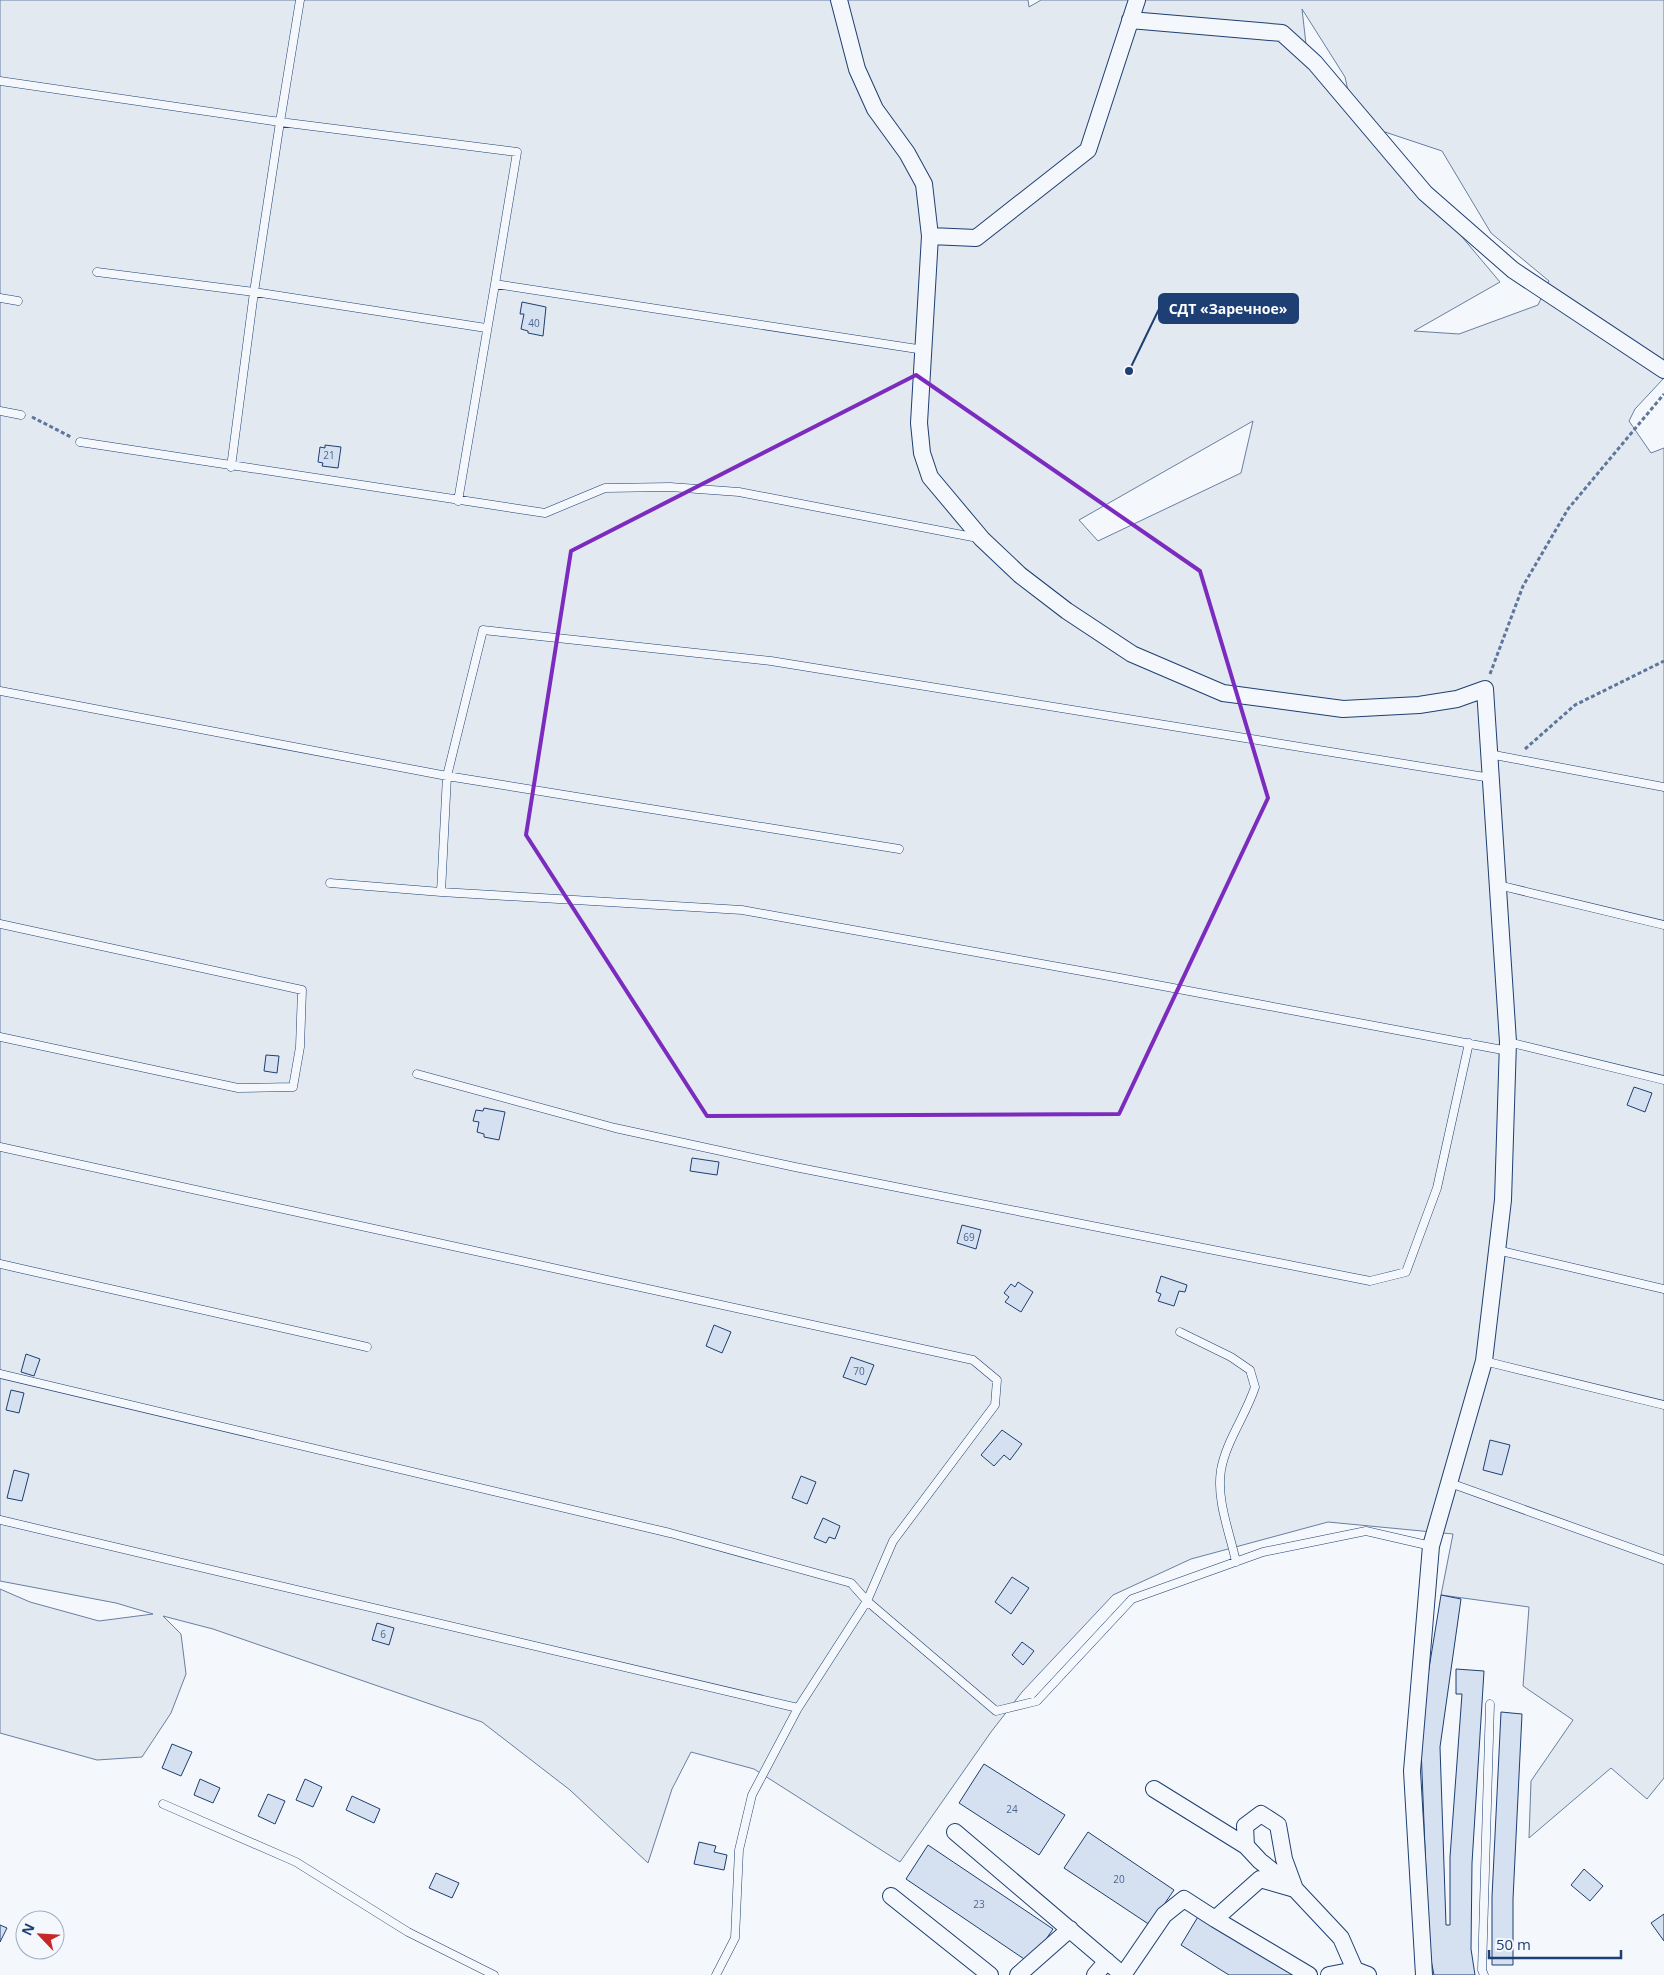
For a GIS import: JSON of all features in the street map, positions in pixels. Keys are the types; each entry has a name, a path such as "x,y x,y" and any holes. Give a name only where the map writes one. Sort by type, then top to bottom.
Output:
{"street":[{"path":"839,0 857,69 875,109 908,153 924,184 930,236 919,423 922,453 930,477 982,539 1020,575 1067,611 1132,654 1223,693 1343,709 1359,709 1458,699 1485,689 1508,1046 1502,1200 1484,1362 1431,1546 1412,1771 1424,1975"},
{"path":"930,236 976,238 1088,150 1137,0"},
{"path":"1130,20 1282,33 1315,63 1425,193 1514,270 1664,370"},
{"path":"1154,1789 1246,1846 1260,1861 1295,1888 1342,1938 1362,1972 1330,1975"},
{"path":"1246,1846 1245,1826 1261,1814 1278,1825 1284,1858 1295,1888"},
{"path":"955,1832 1123,1975 1164,1915 1184,1899 1309,1975"},
{"path":"1215,1919 1260,1879 1295,1888"},
{"path":"891,1896 990,1975"},
{"path":"1018,1975 1070,1929"},
{"path":"1094,1975 1107,1961"}],"lane":[{"path":"230,467 254,292 300,0"},
{"path":"0,81 280,122 517,152 458,501"},
{"path":"97,272 254,292 486,328"},
{"path":"495,284 924,350"},
{"path":"0,298 18,301"},
{"path":"0,411 21,414"},
{"path":"80,442 230,467 545,513 604,488 739,492 982,539"},
{"path":"442,892 447,776 483,630 771,661 1490,778"},
{"path":"0,691 447,776 899,849"},
{"path":"1489,754 1664,787"},
{"path":"330,883 442,892 742,910 1469,1043 1508,1046 1664,1080"},
{"path":"1498,885 1664,926"},
{"path":"0,924 302,990 300,1047 293,1087 238,1088 0,1037"},
{"path":"417,1074 634,1133 795,1167 1370,1281 1406,1272 1437,1188 1469,1043"},
{"path":"0,1147 973,1360 996,1380 995,1404 893,1541 867,1601 798,1708 752,1795 739,1850 735,1938 716,1975"},
{"path":"1497,1250 1664,1290"},
{"path":"0,1264 367,1347"},
{"path":"1180,1332 1231,1357 1250,1370 1255,1388 1221,1470 1220,1493 1236,1562"},
{"path":"1484,1362 1664,1405"},
{"path":"0,1374 670,1533 851,1583 867,1601 996,1711 1037,1701 1132,1599 1263,1552 1366,1531 1431,1546"},
{"path":"1450,1483 1664,1560"},
{"path":"0,1520 798,1708"},
{"path":"1484,1975 1482,1970 1490,1704"},
{"path":"163,1804 296,1862 408,1932 494,1975"}],"path":[{"path":"1485,689 1523,586 1568,509 1664,394"},
{"path":"21,414 51,426 80,442"},
{"path":"1519,752 1533,744 1575,705 1664,661"}],"highlighted area":[{"path":"916,375 1200,571 1268,798 1119,1114 707,1116 526,835 571,551"}],"shaded area":[{"path":"0,0 1028,0 1029,7 1041,0 1664,0 1664,378 1635,409 1629,421 1651,453 1664,448 1664,1778 1647,1799 1611,1768 1529,1838 1531,1781 1573,1720 1523,1686 1529,1607 1441,1595 1453,1534 1328,1522 1191,1559 1113,1595 1022,1692 991,1732 900,1862 754,1769 691,1752 672,1789 648,1863 570,1790 482,1722 213,1629 163,1616 181,1634 186,1674 171,1713 142,1757 97,1760 0,1733 0,1589 30,1602 99,1621 153,1614 116,1603 0,1581","holes":["1302,9 1345,77 1351,104 1307,53","1385,132 1442,151 1491,233 1549,281 1538,305 1459,334 1414,331 1500,282 1383,143","1253,421 1241,473 1098,541 1079,520"]}],"building":[{"path":"522,302 546,307 543,336 528,333 528,331 521,329 524,314 520,314"},
{"path":"325,445 341,447 338,468 322,466 323,463 318,462 320,447 325,448"},
{"path":"266,1055 279,1056 277,1073 264,1071"},
{"path":"1634,1087 1652,1093 1645,1112 1627,1105"},
{"path":"484,1108 505,1112 499,1140 484,1137 484,1134 477,1132 479,1122 473,1121 476,1110 483,1111"},
{"path":"692,1158 719,1162 717,1175 690,1171"},
{"path":"962,1225 981,1230 976,1249 957,1243"},
{"path":"1161,1276 1187,1285 1185,1292 1179,1291 1174,1306 1158,1301 1161,1294 1156,1292"},
{"path":"1018,1282 1033,1292 1021,1312 1005,1302 1009,1297 1004,1293 1011,1284 1015,1287"},
{"path":"714,1325 731,1332 722,1353 706,1346"},
{"path":"26,1354 40,1359 34,1376 21,1372"},
{"path":"851,1357 874,1365 866,1385 843,1377"},
{"path":"11,1390 24,1393 19,1413 6,1410"},
{"path":"1002,1430 1022,1444 1010,1460 1004,1455 994,1466 981,1455"},
{"path":"1490,1440 1510,1445 1502,1475 1483,1470"},
{"path":"14,1470 29,1474 22,1501 7,1498"},
{"path":"801,1476 816,1482 807,1504 792,1498"},
{"path":"823,1518 840,1526 835,1539 829,1537 826,1543 814,1538"},
{"path":"1012,1577 1029,1588 1011,1614 995,1602"},
{"path":"1441,1595 1461,1599 1440,1747 1446,1925 1450,1925 1450,1857 1462,1694 1456,1694 1456,1669 1484,1671 1472,1863 1471,1949 1475,1975 1434,1975 1429,1950 1421,1747 1424,1699"},
{"path":"377,1623 394,1628 389,1645 372,1640"},
{"path":"1022,1642 1034,1651 1023,1665 1012,1655"},
{"path":"1501,1712 1522,1714 1513,1899 1513,1965 1492,1965 1492,1897"},
{"path":"172,1744 192,1752 181,1776 162,1768"},
{"path":"984,1764 1065,1815 1039,1855 959,1803"},
{"path":"200,1779 220,1788 213,1803 194,1795"},
{"path":"305,1779 322,1787 313,1807 296,1800"},
{"path":"268,1794 285,1801 275,1824 258,1816"},
{"path":"352,1796 380,1809 374,1823 346,1810"},
{"path":"1088,1832 1174,1890 1150,1925 1064,1868"},
{"path":"699,1842 716,1846 714,1852 727,1855 724,1870 694,1864"},
{"path":"928,1845 1053,1929 1030,1963 906,1879"},
{"path":"1584,1869 1603,1886 1590,1901 1571,1885"},
{"path":"436,1873 459,1883 452,1898 429,1888"},
{"path":"1664,1914 1664,1941 1651,1923"},
{"path":"1199,1915 1296,1975 1229,1975 1181,1945"},
{"path":"0,1925 7,1928 0,1942"}],"place":[{"name":"СДТ «Заречное»","path":"1129,371"}]}
